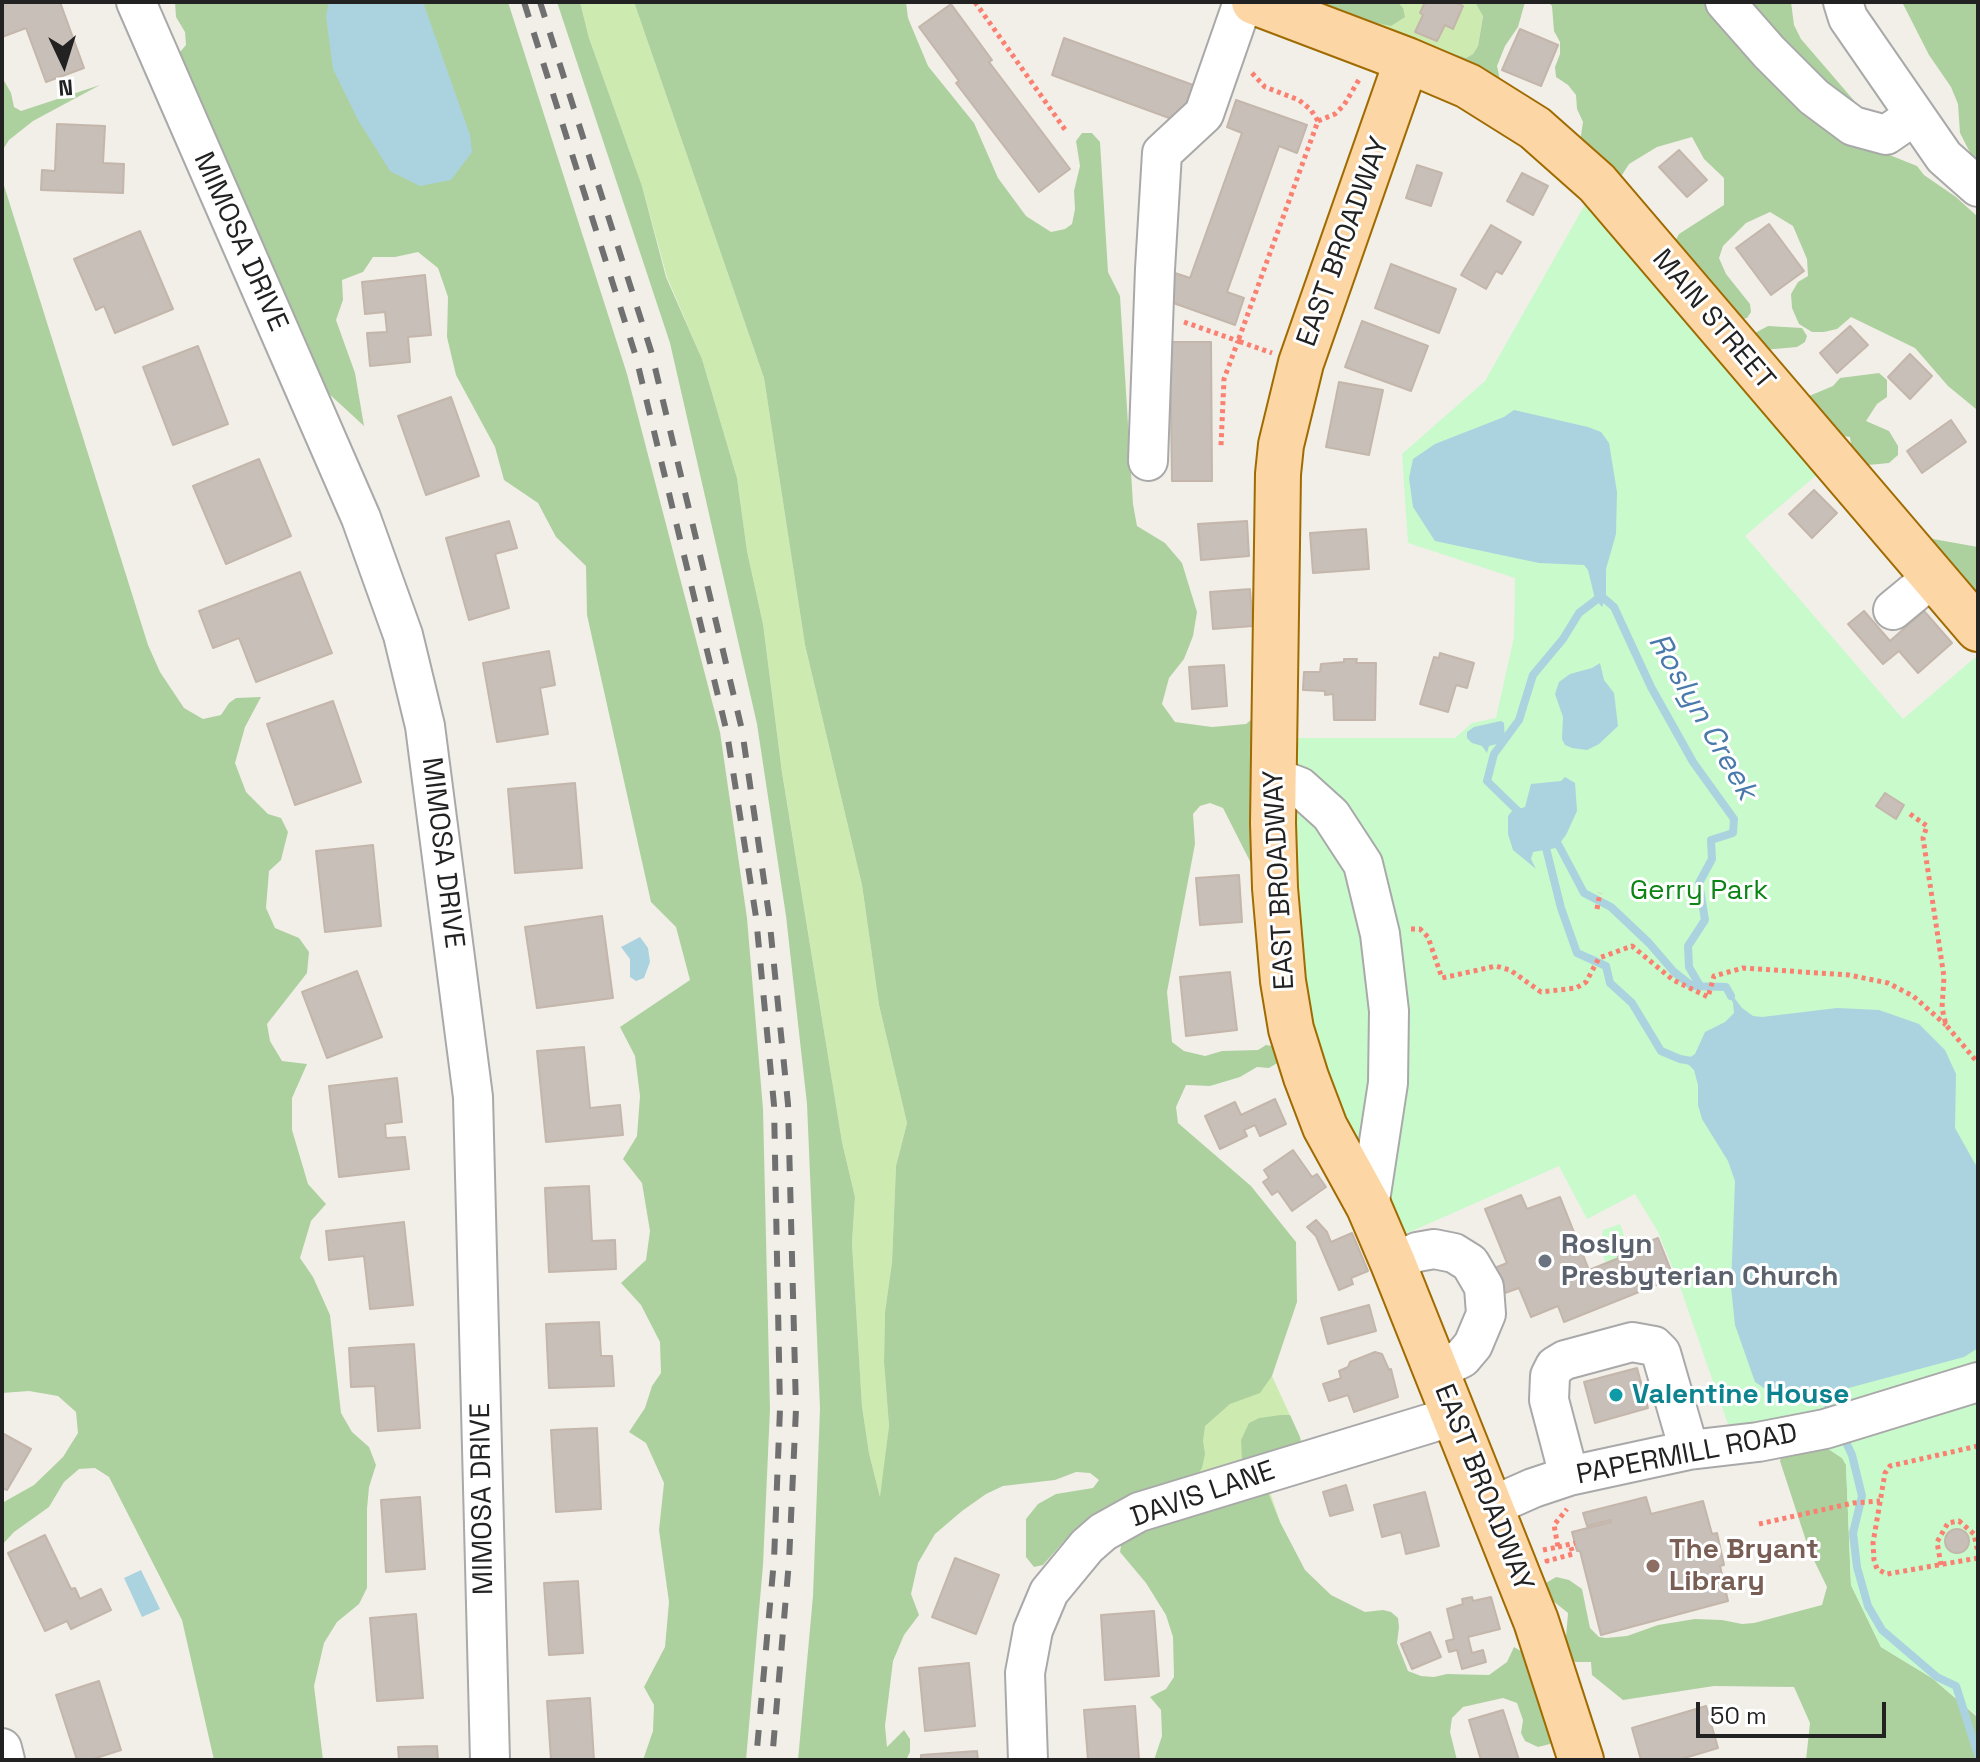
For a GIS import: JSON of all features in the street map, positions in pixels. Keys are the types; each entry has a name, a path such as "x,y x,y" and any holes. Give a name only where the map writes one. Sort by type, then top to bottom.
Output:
{"main road":[{"name":"MAIN STREET","path":"1254,2 1468,86 1535,128 1597,183 1978,629"},
{"name":"EAST BROADWAY","path":"1407,60 1301,363 1281,445 1274,777 1275,888 1283,981 1291,1029 1325,1127 1369,1207 1393,1263 1536,1621 1581,1760"}],"street":[{"name":"MIMOSA DRIVE","path":"136,2 361,518 403,635 425,726 473,1097 490,1760"},
{"path":"1148,461 1162,153 1204,114 1243,2"},
{"path":"1725,2 1814,97 1853,126 1886,135 1915,115"},
{"path":"1843,2 1848,18 1944,157 1978,187"},
{"path":"1893,610 1933,577"},
{"path":"1274,777 1300,787 1331,815 1363,864 1379,930 1389,1011 1388,1083 1369,1207"},
{"path":"1393,1263 1417,1252 1434,1249 1454,1253 1470,1263 1484,1287 1486,1314 1473,1345 1462,1358 1436,1371"},
{"path":"1569,1476 1549,1400 1550,1376 1555,1366 1565,1360 1632,1342 1654,1346 1661,1353 1689,1450"},
{"name":"PAPERMILL ROAD","path":"1490,1507 1569,1476 1689,1450 1758,1442 1825,1429 1978,1382"},
{"name":"DAVIS LANE","path":"1028,1760 1025,1673 1033,1630 1049,1592 1087,1546 1103,1532 1139,1512 1454,1416"},
{"path":"2,1748 5,1760"}],"path":[{"path":"975,2 1066,131"},
{"path":"1228,46 1243,58 1256,81 1299,100 1318,121"},
{"path":"1221,446 1224,379 1318,121 1335,114 1344,105 1363,74"},
{"path":"1153,311 1301,363"},
{"path":"1910,814 1927,826 1923,838 1944,977 1942,1008 1946,1025"},
{"path":"1597,909 1600,893"},
{"path":"1379,930 1420,929 1428,937 1442,978 1496,966 1510,970 1541,992 1576,988 1586,982 1599,958 1632,946 1673,980 1708,997 1714,976 1743,968 1849,975 1888,983 1913,996 1946,1025 1978,1063"},
{"path":"1941,1565 1937,1542 1948,1523 1959,1521 1974,1534 1978,1555 1941,1565 1899,1574 1887,1574 1877,1569 1873,1543 1885,1473 1890,1466 1978,1446"},
{"path":"1759,1524 1853,1503 1880,1501"},
{"path":"1558,1547 1554,1525 1561,1516"},
{"path":"1536,1552 1572,1543 1573,1554 1547,1561 1545,1550"}],"green space":[{"path":"175,2 508,2 627,374 720,732 747,918 763,1109 770,1409 763,1565 746,1760 643,1760 653,1731 654,1705 644,1687 665,1647 669,1602 659,1530 664,1483 646,1443 629,1432 645,1408 652,1386 661,1373 660,1342 641,1305 621,1283 646,1260 650,1231 642,1183 623,1159 637,1136 640,1096 635,1056 620,1027 690,980 676,927 651,902 587,615 586,566 556,537 538,503 504,480 495,447 456,375 447,337 448,297 438,268 418,252 395,257 373,257 363,272 342,280 343,300 336,320 355,373 364,426 327,392 264,298 180,66 180,52 186,45 185,32 176,17"},
{"path":"557,2 580,2 589,38 642,186 666,277 702,359 737,478 747,551 763,624 782,772 842,1142 855,1197 852,1243 862,1406 880,1497 889,1426 884,1362 885,1312 892,1262 896,1166 907,1123 879,1005 862,885 805,645 764,378 634,2 906,2 908,18 928,66 974,123 998,178 1026,216 1051,232 1072,224 1074,191 1080,166 1076,141 1082,133 1092,133 1100,142 1108,272 1120,296 1137,526 1165,543 1182,563 1197,612 1193,636 1184,659 1169,678 1162,704 1175,722 1212,727 1246,724 1258,714 1264,889 1223,808 1210,803 1200,806 1193,814 1195,844 1167,992 1172,1042 1184,1051 1205,1056 1222,1051 1258,1050 1266,1045 1277,1047 1279,1062 1269,1068 1257,1067 1240,1077 1210,1086 1186,1085 1176,1107 1178,1123 1251,1186 1296,1242 1297,1302 1272,1376 1260,1393 1230,1404 1205,1426 1202,1468 1192,1483 1265,1485 1305,1570 1331,1595 1365,1612 1383,1610 1398,1618 1397,1643 1408,1671 1434,1677 1447,1674 1489,1675 1507,1662 1514,1647 1526,1654 1555,1734 1550,1744 1538,1747 1525,1741 1517,1703 1503,1698 1463,1707 1452,1718 1450,1732 1457,1760 1154,1760 1162,1736 1161,1710 1150,1697 1166,1689 1174,1677 1173,1637 1166,1615 1146,1583 1120,1552 1122,1539 1100,1520 1081,1526 1043,1565 1034,1567 1026,1557 1026,1519 1038,1504 1056,1494 1093,1488 1099,1480 1090,1473 1076,1472 1055,1480 1003,1486 986,1494 935,1534 918,1563 911,1594 919,1615 904,1635 893,1661 885,1726 887,1747 904,1730 910,1739 910,1752 906,1760 798,1760 813,1596 820,1408 807,1104 786,916 757,724 670,343"},
{"path":"580,2 634,2 764,378 805,645 862,885 879,1005 907,1123 896,1166 892,1262 885,1312 884,1362 889,1426 881,1500 869,1453 862,1406 852,1243 855,1197 842,1142 782,771 763,624 747,551 737,478 702,359 667,277 642,186 589,38"},
{"path":"1313,2 1403,8 1398,2 1475,2 1483,15 1478,46 1466,58 1436,54"},
{"path":"1313,2 1398,2 1405,17 1391,26 1353,18"},
{"path":"1475,2 1525,2 1518,27 1505,46 1497,66 1501,84 1435,54 1451,53 1466,58 1473,54 1478,46 1483,16"},
{"path":"1548,2 1716,2 1772,46 1753,2 1791,2 1794,25 1801,39 1872,117 1877,150 1917,166 1924,175 1978,217 1978,424 1976,409 1948,386 1915,348 1851,317 1837,329 1824,332 1812,332 1799,324 1792,308 1791,294 1798,282 1808,276 1807,259 1793,226 1770,212 1746,223 1723,246 1719,258 1726,274 1750,304 1751,312 1747,318 1739,320 1673,245 1679,234 1724,205 1724,178 1704,159 1692,137 1657,147 1629,164 1622,175 1611,182 1580,142 1583,122 1577,109 1576,95 1556,77 1560,42 1554,31 1552,6"},
{"path":"1902,2 1978,2 1978,168 1960,133 1958,104 1951,87 1929,55"},
{"path":"2,77 11,93 14,107 21,111 100,85 33,121 9,140 2,151"},
{"path":"2,179 148,645 160,672 184,708 203,719 221,715 236,698 261,697 245,727 235,763 246,792 268,814 281,818 288,832 281,860 269,871 266,908 275,928 299,938 309,952 307,973 267,1024 270,1041 282,1061 307,1064 292,1098 292,1130 308,1184 326,1204 311,1221 300,1258 313,1277 330,1315 341,1413 352,1432 369,1447 376,1465 369,1487 367,1509 367,1588 359,1604 337,1622 324,1643 314,1686 323,1760 214,1760 182,1620 109,1477 95,1468 79,1469 64,1482 49,1507 14,1532 2,1545 2,1503 34,1485 63,1457 78,1433 76,1412 58,1396 29,1391 2,1393"},
{"name":"Gerry Park","path":"1597,183 1833,461 1745,536 1903,719 1978,655 1978,1722 1976,1715 1932,1678 1881,1647 1851,1585 1846,1465 1842,1458 1827,1448 1731,1433 1679,1284 1658,1232 1635,1194 1587,1219 1559,1166 1385,1243 1306,1077 1274,738 1455,738 1472,723 1496,718 1514,637 1515,578 1408,543 1402,454 1485,381"},
{"path":"1768,326 1802,328 1807,336 1805,342 1797,347 1763,350 1753,334"},
{"path":"1879,373 1887,380 1887,397 1877,404 1866,421 1889,431 1898,446 1898,455 1889,463 1858,466 1848,452 1850,437 1830,440 1804,404 1809,396 1833,386 1840,378"},
{"path":"1908,523 1933,539 1978,547 1978,629"},
{"path":"1620,1224 1629,1249 1617,1254 1619,1258 1606,1263 1600,1248 1603,1230"},
{"path":"1272,1376 1310,1459 1264,1474 1280,1522 1183,1545 1160,1451"},
{"path":"1290,1415 1300,1437 1301,1449 1248,1466 1242,1460 1241,1440 1249,1423 1259,1418"},
{"path":"1827,1448 1846,1464 1851,1585 1881,1647 1932,1678 1976,1716 1978,1760 1806,1760 1810,1723 1794,1687 1714,1686 1623,1700 1592,1675 1591,1662 1575,1662 1565,1650 1568,1613 1546,1591 1546,1583 1556,1577 1569,1580 1582,1589 1590,1628 1599,1637 1606,1638 1627,1636 1658,1625 1695,1619 1754,1623 1822,1605 1827,1587 1809,1550 1780,1461 1782,1455"}],"water":[{"path":"329,2 423,2 470,135 472,152 451,180 420,186 390,171 358,120 333,69 326,16"},
{"path":"1514,410 1588,427 1601,432 1609,443 1617,492 1616,534 1606,569 1606,597 1602,607 1595,599 1584,565 1539,563 1435,541 1413,507 1409,478 1413,459 1435,444 1504,417"},
{"path":"1600,663 1604,680 1614,693 1618,726 1599,744 1587,750 1572,748 1565,745 1562,739 1563,717 1555,694 1559,682 1570,674"},
{"path":"1504,723 1505,742 1489,746 1487,753 1482,746 1467,738 1467,732 1474,727"},
{"path":"1565,777 1575,783 1577,811 1556,848 1533,852 1531,859 1536,869 1513,850 1508,834 1508,816 1512,811 1525,807 1531,784 1561,781"},
{"path":"640,937 648,948 650,962 644,978 636,981 630,977 630,959 621,947"},
{"path":"1726,987 1742,1008 1753,1016 1837,1008 1879,1010 1919,1024 1945,1050 1956,1074 1955,1128 1978,1169 1978,1348 1964,1357 1841,1390 1767,1390 1755,1382 1735,1325 1731,1287 1735,1181 1728,1161 1702,1119 1694,1070 1685,1061 1695,1054 1705,1032 1725,1022 1734,1013"},
{"path":"141,1570 160,1609 142,1617 124,1578"}],"building":[{"path":"60,2 84,68 46,82 26,28 2,37 2,4"},
{"path":"1425,2 1454,2 1463,6 1453,29 1445,25 1437,41 1415,32"},
{"path":"951,4 992,60 989,62 1070,169 1039,192 956,83 959,81 919,27"},
{"path":"1520,29 1558,45 1541,86 1502,70"},
{"path":"1064,38 1193,85 1180,122 1052,75"},
{"path":"1236,100 1307,125 1297,153 1279,146 1227,292 1244,298 1235,325 1165,300 1175,273 1190,278 1242,133 1227,127"},
{"path":"57,124 105,126 103,163 124,164 123,193 41,190 42,170 55,171"},
{"path":"1679,150 1707,180 1687,197 1659,167"},
{"path":"1417,165 1442,173 1431,206 1406,198"},
{"path":"1522,173 1548,186 1533,215 1507,201"},
{"path":"1769,224 1804,271 1771,295 1736,248"},
{"path":"1491,225 1521,242 1502,274 1496,271 1486,289 1461,275"},
{"path":"140,231 173,309 115,333 104,306 96,310 74,259"},
{"path":"1391,264 1456,289 1439,333 1375,308"},
{"path":"425,275 431,335 408,337 410,362 370,366 367,333 387,332 385,312 365,314 362,282"},
{"path":"1362,321 1428,346 1411,391 1345,367"},
{"path":"1850,326 1868,345 1837,373 1820,353"},
{"path":"1170,342 1211,342 1212,481 1172,481"},
{"path":"198,346 228,424 173,445 143,367"},
{"path":"1910,354 1932,376 1910,399 1888,377"},
{"path":"1339,382 1383,390 1369,455 1326,447"},
{"path":"451,397 479,476 426,495 398,416"},
{"path":"1951,420 1966,442 1922,473 1907,451"},
{"path":"259,459 291,536 226,564 193,486"},
{"path":"1814,490 1837,513 1812,538 1789,514"},
{"path":"509,521 517,548 495,554 509,608 469,620 446,538"},
{"path":"1247,521 1249,556 1201,560 1198,524"},
{"path":"1366,529 1369,569 1313,573 1310,533"},
{"path":"300,572 332,653 256,682 239,638 213,648 199,611"},
{"path":"1250,589 1253,626 1213,629 1210,592"},
{"path":"1864,611 1890,641 1924,611 1952,643 1918,673 1899,651 1883,664 1848,624"},
{"path":"549,651 555,685 540,688 548,734 497,742 483,663"},
{"path":"1440,653 1474,663 1467,688 1456,685 1448,712 1420,704 1434,657 1439,658"},
{"path":"1344,659 1357,659 1356,663 1376,663 1375,720 1334,720 1333,694 1303,690 1304,672 1320,672 1321,664 1344,662"},
{"path":"1224,665 1227,706 1192,709 1189,667"},
{"path":"333,701 361,782 295,805 267,724"},
{"path":"575,783 582,868 515,873 508,789"},
{"path":"1885,793 1904,805 1896,819 1876,806"},
{"path":"373,845 381,926 325,932 316,851"},
{"path":"1239,875 1242,922 1200,925 1196,878"},
{"path":"602,916 613,998 537,1008 525,927"},
{"path":"357,971 382,1037 327,1058 302,992"},
{"path":"1230,972 1237,1030 1186,1036 1180,977"},
{"path":"584,1047 590,1108 620,1105 623,1135 546,1142 537,1051"},
{"path":"397,1078 402,1122 385,1124 386,1138 405,1137 409,1169 339,1177 329,1086"},
{"path":"1275,1099 1286,1124 1260,1136 1255,1125 1244,1130 1247,1136 1220,1149 1205,1116 1235,1102 1241,1115"},
{"path":"1293,1150 1312,1177 1317,1174 1326,1187 1292,1211 1278,1191 1272,1195 1263,1182 1269,1178 1264,1170"},
{"path":"589,1186 592,1241 615,1240 616,1269 549,1272 545,1188"},
{"name":"Roslyn Presbyterian Church","path":"1521,1195 1527,1209 1560,1197 1589,1270 1619,1258 1617,1254 1658,1238 1674,1278 1564,1322 1558,1306 1531,1317 1519,1288 1502,1294 1492,1269 1507,1263 1485,1209"},
{"path":"1316,1220 1331,1242 1352,1233 1368,1271 1351,1278 1353,1284 1339,1290 1316,1236 1307,1227"},
{"path":"404,1222 413,1305 370,1309 364,1256 329,1260 326,1231"},
{"path":"1369,1305 1376,1331 1328,1344 1321,1318"},
{"path":"599,1322 601,1356 612,1356 614,1386 549,1388 546,1324"},
{"path":"414,1344 420,1428 378,1431 375,1386 351,1387 349,1348"},
{"path":"1375,1352 1382,1354 1391,1369 1398,1397 1354,1412 1348,1395 1329,1401 1323,1384 1341,1378 1339,1371 1348,1367 1350,1362"},
{"name":"Valentine House","path":"1637,1368 1648,1408 1595,1423 1584,1382"},
{"path":"597,1428 601,1509 556,1512 551,1430"},
{"path":"2,1433 31,1449 7,1490 2,1488"},
{"path":"1346,1485 1353,1510 1330,1516 1323,1492"},
{"path":"1425,1492 1439,1546 1406,1554 1401,1532 1382,1537 1374,1505"},
{"path":"420,1497 425,1569 386,1572 381,1500"},
{"name":"The Bryant Library","path":"1646,1497 1651,1514 1703,1501 1712,1534 1717,1533 1728,1601 1601,1635 1580,1551 1577,1551 1572,1532 1611,1522 1587,1526 1583,1513"},
{"path":"1957,1529 1966,1532 1969,1541 1966,1550 1957,1553 1948,1550 1945,1541 1948,1532"},
{"path":"45,1535 71,1589 75,1588 80,1599 101,1589 111,1610 71,1629 67,1621 45,1631 8,1553"},
{"path":"955,1558 999,1575 976,1634 932,1617"},
{"path":"578,1581 583,1653 549,1655 544,1583"},
{"path":"1472,1597 1473,1601 1491,1597 1500,1629 1468,1637 1472,1653 1483,1650 1486,1662 1462,1669 1457,1650 1449,1652 1446,1641 1454,1639 1447,1609 1463,1604 1462,1599"},
{"path":"1154,1611 1159,1676 1105,1680 1101,1615"},
{"path":"416,1614 423,1698 377,1701 370,1618"},
{"path":"1430,1632 1441,1657 1412,1669 1401,1644"},
{"path":"969,1663 975,1726 925,1731 919,1668"},
{"path":"99,1681 121,1750 90,1760 77,1760 56,1695"},
{"path":"590,1698 594,1760 551,1760 547,1701"},
{"path":"1135,1706 1139,1760 1088,1760 1084,1710"},
{"path":"1706,1706 1718,1748 1678,1760 1641,1760 1632,1728"},
{"path":"1503,1710 1519,1760 1481,1760 1469,1720"},
{"path":"437,1746 438,1760 399,1760 398,1747"},
{"path":"977,1751 978,1760 921,1760 921,1755"}],"waterway":[{"name":"Roslyn Creek","path":"1600,595 1614,607 1651,687 1693,762 1734,819 1733,833 1711,840 1712,859 1699,883 1705,920 1688,946 1689,967 1700,986"},
{"name":"Roslyn Creek","path":"1523,816 1487,781 1494,754 1519,720 1533,675 1563,639 1579,613 1600,597"},
{"name":"Roslyn Creek","path":"1544,840 1561,908 1577,953 1606,966 1610,983 1632,1003 1661,1051 1697,1062"},
{"name":"Roslyn Creek","path":"1552,840 1558,844 1584,893 1611,907 1674,972 1692,986 1726,987 1731,996"},
{"name":"Roslyn Creek","path":"1822,1379 1820,1389 1833,1415"},
{"name":"Roslyn Creek","path":"1842,1434 1852,1455 1862,1496 1853,1533 1857,1567 1868,1606 1882,1630 1937,1677 1956,1686 1978,1755"}],"railway":[{"path":"524,2 636,357 727,733 756,917 774,1105 780,1409 774,1560 756,1760"},
{"path":"540,2 651,351 742,730 769,915 788,1104 796,1409 789,1561 772,1760"}],"place":[{"name":"Roslyn Presbyterian Church","path":"1545,1261"},
{"name":"Valentine House","path":"1616,1395"},
{"name":"The Bryant Library","path":"1653,1566"}]}
